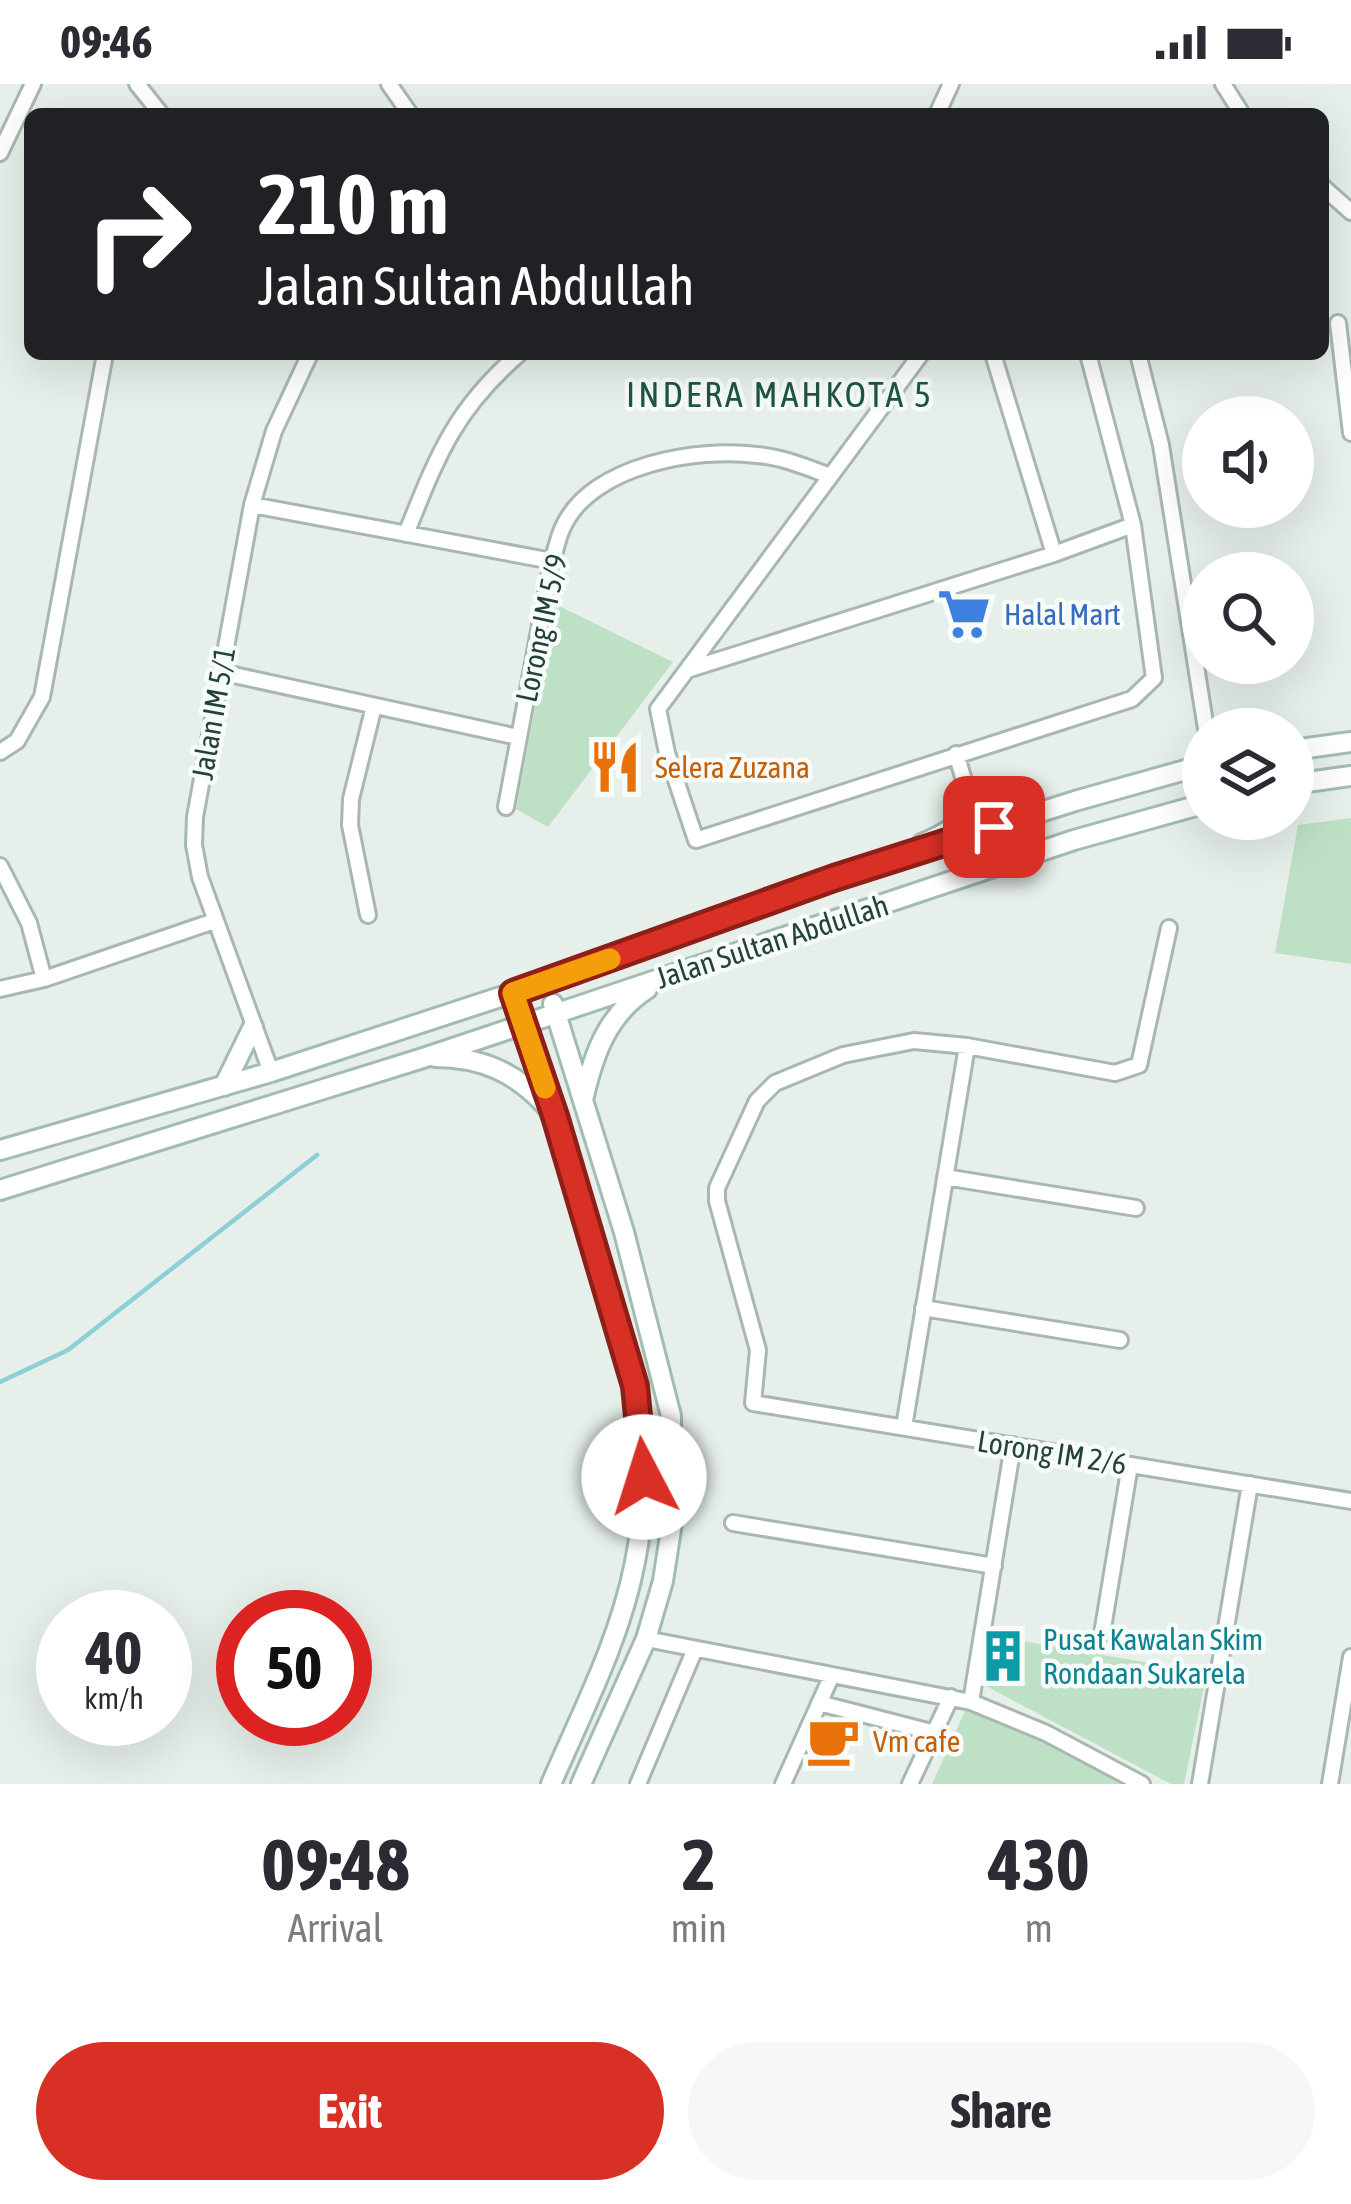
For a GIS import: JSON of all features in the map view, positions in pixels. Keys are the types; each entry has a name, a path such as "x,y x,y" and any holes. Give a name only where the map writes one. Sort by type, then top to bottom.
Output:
{"main road":[{"path":"1314,747 1351,742"},
{"name":"Jalan Sultan Abdullah","path":"0,1150 271,1072 546,982 834,878 1182,771"},
{"path":"1314,781 1351,776"},
{"name":"Jalan Sultan Abdullah","path":"0,1190 423,1058 1074,840 1182,810"},
{"path":"583,1101 591,1065 606,1031 628,1003 666,976"},
{"path":"546,982 624,1232 671,1416 672,1523 663,1581 646,1639 581,1784"},
{"path":"513,993 555,1116 635,1386 644,1477 635,1564 620,1617 551,1784"},
{"path":"224,1086 254,1027"},
{"path":"423,1058 480,1062 500,1069 524,1084 555,1116"}],"street":[{"path":"0,153 33,84"},
{"path":"137,84 156,108"},
{"path":"1337,323 1351,433"},
{"path":"0,752 16,741 42,698 104,360"},
{"name":"Jalan IM 5/1","path":"271,1072 214,921 194,845 195,817 252,505 274,430 307,360"},
{"path":"406,534 444,441 478,394 513,360"},
{"path":"917,360 658,709 667,753 697,840 1132,699 1146,688 1154,678 1132,525 1090,360"},
{"path":"995,360 1054,554"},
{"path":"1140,360 1161,445 1203,708"},
{"name":"Lorong IM 5/9","path":"506,807 552,561 563,526 577,506 593,490 633,470 704,454 785,460 830,476"},
{"path":"252,505 552,561"},
{"path":"684,671 1132,525"},
{"path":"220,672 518,737"},
{"path":"368,915 350,825 351,799 374,706"},
{"path":"834,878 936,836 965,812 968,792 956,754"},
{"path":"0,866 28,923 44,979"},
{"path":"0,989 44,979 214,921"},
{"path":"904,1427 967,1046 1130,1071 1139,1065 1169,928"},
{"name":"Lorong IM 2/6","path":"967,1046 914,1041 843,1055 775,1083 757,1101 717,1188 758,1350 754,1402 1351,1501"},
{"path":"945,1177 1136,1208"},
{"path":"923,1307 1120,1340"},
{"path":"971,1702 1013,1445"},
{"path":"1102,1634 1130,1465"},
{"path":"1200,1784 1250,1484"},
{"path":"733,1523 994,1566"},
{"path":"646,1639 971,1702 1046,1733 1142,1784"},
{"path":"638,1784 694,1649"},
{"path":"1330,1784 1343,1750 1351,1657"},
{"path":"783,1784 832,1675"},
{"path":"910,1784 950,1697"},
{"path":"819,1702 935,1732"}],"green space":[{"path":"555,604 673,662 548,827 516,809"},
{"path":"1351,818 1351,964 1275,953 1295,840 1314,840 1314,823"},
{"path":"993,1636 1207,1673 1184,1784 1171,1784 986,1686"},
{"path":"970,1700 1046,1734 1125,1784 932,1784"}],"waterway":[{"path":"0,1382 68,1350 317,1155"}],"slow traffic":[{"path":"545,1088 513,993 610,959"}],"place":[{"name":"Halal Mart","path":"964,614"},
{"name":"Selera Zuzana","path":"615,767"},
{"name":"Pusat Kawalan Skim Rondaan Sukarela","path":"1003,1656"},
{"name":"Vm cafe","path":"833,1741"}],"district":[{"name":"INDERA MAHKOTA 5","path":"780,394"}],"route":[{"path":"644,1477 635,1386 555,1116 513,993 834,878 994,827"}]}
